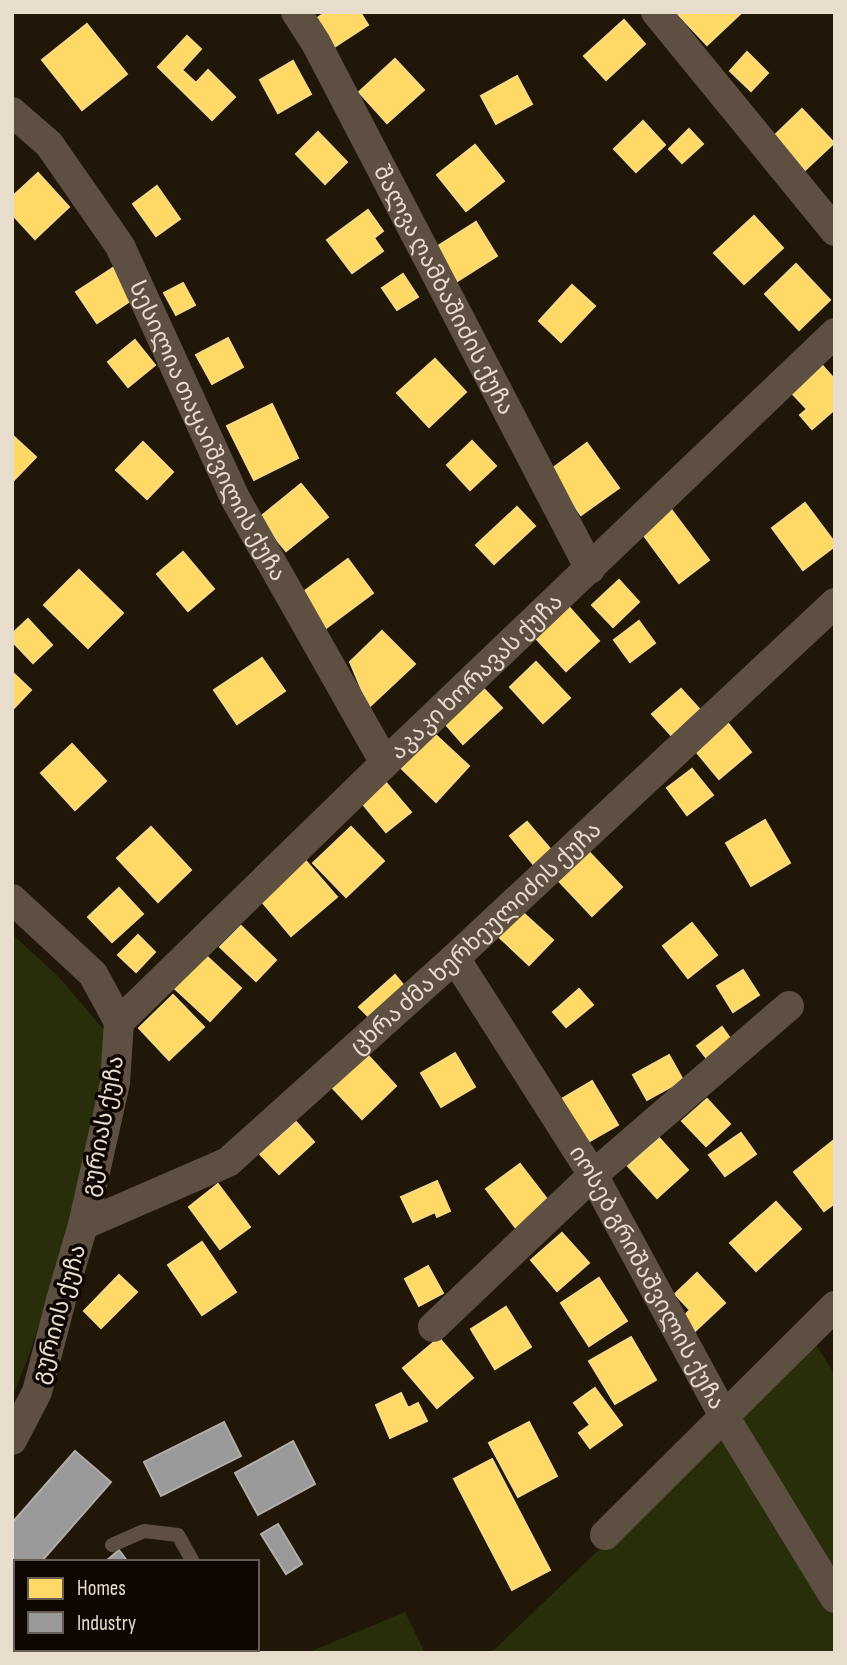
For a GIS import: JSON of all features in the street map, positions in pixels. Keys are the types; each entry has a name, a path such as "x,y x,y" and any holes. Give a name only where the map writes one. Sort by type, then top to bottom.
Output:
{"street":[{"name":"შალვა ღამბაშიძის ქუჩა","path":"296,12 322,55 590,569"},
{"path":"656,12 835,231"},
{"name":"სესილია თაყაიშვილის ქუჩა","path":"12,112 49,144 120,246 235,498 385,764"},
{"name":"აკაკი ხორავას ქუჩა","path":"119,1022 835,333"},
{"name":"ცხრა ძმა ხერხეულიძის ქუჩა","path":"83,1225 228,1162 456,958 835,603"},
{"name":"გურიას ქუჩა","path":"12,900 93,974 119,1022 115,1083 83,1225"},
{"name":"იოსებ გრიშაშვილის ქუჩა","path":"456,958 593,1175 724,1416 835,1598"},
{"path":"433,1327 593,1175 789,1006"},
{"name":"გურიის ქუჩა","path":"12,1440 37,1392 83,1225"},
{"path":"605,1535 835,1307"}],"lane":[{"path":"112,1545 144,1531 178,1535 192,1560"}],"green space":[{"path":"12,934 59,977 115,1043 79,1199 30,1352 12,1398"},
{"path":"815,1343 835,1375 835,1653 485,1653 495,1649"},
{"path":"405,1612 425,1653 307,1653"}],"building: Homes":[{"path":"326,12 360,12 368,25 331,49 313,21"},
{"path":"676,12 738,12 740,14 707,45"},
{"path":"624,20 645,44 606,80 584,56"},
{"path":"87,24 127,74 82,110 42,60"},
{"path":"187,36 201,49 182,70 196,83 208,70 235,97 212,120 158,67"},
{"path":"747,52 768,73 751,91 730,71"},
{"path":"395,59 424,90 387,123 359,92"},
{"path":"293,61 311,94 278,113 260,80"},
{"path":"517,76 532,104 496,124 481,96"},
{"path":"802,109 834,143 805,170 774,136"},
{"path":"643,121 665,145 636,172 614,149"},
{"path":"689,129 703,144 682,163 669,149"},
{"path":"318,132 347,162 325,184 296,154"},
{"path":"475,145 504,181 466,211 437,175"},
{"path":"38,173 69,207 35,239 12,214 12,197"},
{"path":"157,186 180,219 156,236 133,204"},
{"path":"368,210 383,231 374,238 383,251 352,273 327,240"},
{"path":"754,216 783,248 744,284 714,253"},
{"path":"476,222 497,256 451,285 430,251"},
{"path":"796,264 830,300 799,330 765,294"},
{"path":"113,268 133,299 97,323 76,292"},
{"path":"403,274 418,297 397,310 382,288"},
{"path":"183,283 195,305 176,315 164,293"},
{"path":"572,285 595,306 561,342 539,321"},
{"path":"228,338 243,367 212,384 196,355"},
{"path":"135,340 155,365 128,387 108,362"},
{"path":"435,359 466,392 429,427 397,393"},
{"path":"819,362 835,380 835,409 812,429 800,415 807,409 789,390"},
{"path":"272,404 298,458 254,480 227,426"},
{"path":"12,435 36,457 12,482"},
{"path":"472,441 496,466 470,490 447,465"},
{"path":"143,442 173,472 147,499 116,470"},
{"path":"587,443 619,488 581,515 549,471"},
{"path":"301,484 328,517 286,551 259,518"},
{"path":"805,503 835,546 803,570 772,528"},
{"path":"667,504 709,560 679,583 637,526"},
{"path":"517,507 535,526 494,564 476,545"},
{"path":"183,552 214,589 188,611 157,574"},
{"path":"348,559 373,593 326,628 302,593"},
{"path":"79,570 123,613 88,648 44,605"},
{"path":"619,580 639,602 613,627 592,605"},
{"path":"567,605 599,641 566,671 533,635"},
{"path":"28,619 52,645 33,663 12,641 12,634"},
{"path":"639,621 655,643 630,662 614,640"},
{"path":"382,631 415,664 369,707 350,662"},
{"path":"262,658 285,691 237,724 214,690"},
{"path":"536,662 570,698 543,723 510,687"},
{"path":"12,672 31,690 12,710"},
{"path":"480,685 502,708 463,744 442,720"},
{"path":"681,689 701,711 672,736 652,714"},
{"path":"727,722 751,752 719,779 694,749"},
{"path":"428,728 469,766 436,802 396,763"},
{"path":"72,744 106,781 75,810 41,773"},
{"path":"692,769 713,795 687,815 667,788"},
{"path":"381,777 411,812 386,832 357,797"},
{"path":"765,820 790,863 751,886 726,843"},
{"path":"527,822 551,850 534,865 510,836"},
{"path":"151,827 191,870 158,902 117,858"},
{"path":"351,827 384,861 346,897 313,863"},
{"path":"587,850 622,887 592,916 557,879"},
{"path":"304,859 337,897 291,936 259,898"},
{"path":"119,888 143,914 112,942 88,917"},
{"path":"521,911 553,940 529,965 498,936"},
{"path":"692,923 717,955 688,978 663,946"},
{"path":"241,926 276,960 256,981 220,947"},
{"path":"138,935 155,952 136,972 118,955"},
{"path":"203,953 241,988 210,1021 172,986"},
{"path":"743,970 759,995 733,1012 717,986"},
{"path":"395,975 404,986 370,1018 359,1007"},
{"path":"579,989 593,1005 566,1027 553,1012"},
{"path":"173,995 204,1027 169,1060 139,1028"},
{"path":"722,1027 736,1047 712,1065 697,1046"},
{"path":"363,1050 396,1086 362,1119 328,1083"},
{"path":"455,1053 475,1087 441,1107 421,1073"},
{"path":"669,1055 683,1080 647,1100 633,1075"},
{"path":"592,1081 618,1125 583,1145 558,1101"},
{"path":"707,1099 730,1124 706,1146 682,1121"},
{"path":"296,1122 314,1142 279,1174 260,1154"},
{"path":"741,1133 756,1154 725,1176 709,1155"},
{"path":"659,1138 688,1170 657,1198 628,1166"},
{"path":"833,1141 835,1203 824,1211 794,1172"},
{"path":"520,1164 550,1203 516,1228 486,1189"},
{"path":"437,1181 450,1211 437,1217 435,1212 413,1222 401,1197"},
{"path":"218,1184 250,1227 220,1249 189,1207"},
{"path":"776,1202 801,1229 756,1271 730,1243"},
{"path":"562,1233 589,1263 557,1291 531,1260"},
{"path":"202,1242 236,1292 202,1315 168,1265"},
{"path":"428,1266 443,1293 419,1306 405,1279"},
{"path":"697,1273 725,1303 695,1331 683,1317 690,1310 675,1294"},
{"path":"119,1275 137,1292 101,1328 84,1311"},
{"path":"599,1278 627,1321 589,1346 561,1303"},
{"path":"506,1307 531,1347 495,1369 471,1329"},
{"path":"631,1337 656,1380 615,1404 589,1361"},
{"path":"439,1338 473,1378 437,1408 403,1368"},
{"path":"595,1388 622,1425 590,1448 579,1433 590,1425 574,1403"},
{"path":"401,1393 408,1408 418,1403 427,1421 390,1438 376,1405"},
{"path":"529,1422 557,1476 518,1497 489,1443"},
{"path":"492,1459 550,1570 512,1590 454,1479"}],"building: Industry":[{"path":"224,1422 241,1456 161,1496 144,1462"},
{"path":"293,1441 315,1484 258,1515 235,1473"},
{"path":"75,1451 111,1482 43,1560 14,1560 12,1595 12,1523"},
{"path":"278,1524 302,1564 286,1574 261,1534"},
{"path":"119,1550 126,1560 107,1560"}]}
